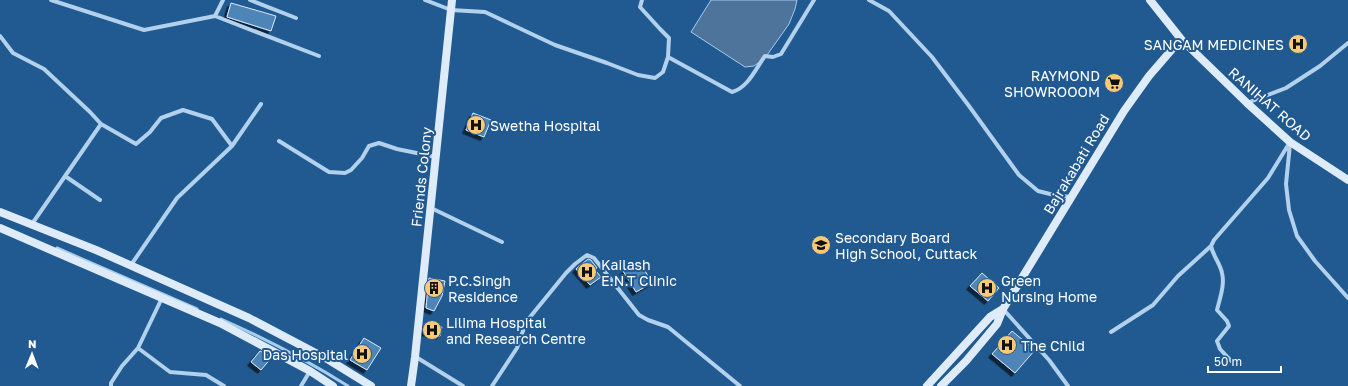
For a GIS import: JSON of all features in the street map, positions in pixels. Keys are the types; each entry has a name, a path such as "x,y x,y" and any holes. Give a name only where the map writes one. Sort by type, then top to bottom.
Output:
{"street":[{"path":"51,0 144,30 215,16 319,56"},
{"path":"215,16 223,0"},
{"path":"250,0 296,18"},
{"path":"425,0 451,10 485,12 555,45 638,75 655,78 663,72 668,57 669,38 640,7 642,0"},
{"name":"Friends Colony","path":"411,386 452,0"},
{"path":"668,57 732,92 737,91 743,87 765,56 773,57 781,54 814,0"},
{"path":"869,0 889,12 932,57 1019,176 1038,191 1070,197"},
{"name":"RANIHAT ROAD","path":"1150,0 1181,39 1247,103 1290,142 1348,180"},
{"path":"0,36 13,52 44,69 101,124 136,144 150,132 161,118 183,110 212,119 232,146"},
{"name":"Bajrakabati Road","path":"941,386 997,324 1003,309 1070,197 1124,111 1149,76 1181,39"},
{"path":"1247,103 1286,88 1320,66 1348,43"},
{"path":"131,266 177,198 232,146 261,104"},
{"path":"32,225 101,124"},
{"path":"279,141 329,172 345,173 352,170 362,158 369,146 379,143 397,149 436,157"},
{"path":"1112,332 1153,305 1178,276 1211,246 1214,240 1268,178 1290,142"},
{"path":"1290,142 1286,184 1289,210 1297,236 1315,261 1348,298"},
{"path":"65,176 100,200"},
{"path":"431,208 502,242"},
{"path":"0,212 131,266 249,318 329,360 371,386"},
{"path":"0,228 220,323 310,371 333,386"},
{"path":"1211,246 1222,273 1223,286 1217,310 1227,321 1229,326 1217,341 1220,349 1234,364"},
{"path":"492,386 517,348 526,322 566,273 587,255 594,258 639,315 668,327 740,386"},
{"path":"111,386 111,383 122,366 138,348 162,297"},
{"path":"1003,309 1049,360 1068,386"},
{"name":"Bajrakabati Road","path":"927,386 990,317 1003,309"},
{"path":"138,348 170,372 206,375 224,386"},
{"path":"415,357 463,386"},
{"path":"300,386 310,371"}],"water":[{"path":"711,0 797,0 789,24 765,58 754,66 745,67 691,32"}],"building":[{"path":"231,3 276,16 271,31 227,17"},
{"path":"473,113 491,120 484,137 466,130"},
{"path":"588,259 591,260 597,268 595,270 601,277 590,285 576,269"},
{"path":"640,262 652,283 636,292 623,271"},
{"path":"982,273 999,288 988,301 970,286"},
{"name":"P.C.Singh Residence","path":"429,278 445,281 442,296 434,311 426,308"},
{"path":"426,323 442,327 440,336 424,332"},
{"path":"1012,331 1035,350 1015,373 992,354"},
{"path":"364,338 381,348 367,370 350,360"},
{"path":"260,351 272,357 261,370 251,362"}],"waterway":[{"path":"57,248 197,309"},
{"path":"221,319 286,350 348,386"}],"place":[{"name":"SANGAM MEDICINES","path":"1298,44"},
{"name":"RAYMOND SHOWROOOM","path":"1114,83"},
{"name":"Swetha Hospital","path":"476,125"},
{"name":"Secondary Board High School, Cuttack","path":"821,245"},
{"name":"Kailash E.N.T Clinic","path":"587,272"},
{"name":"P.C.Singh Residence","path":"434,288"},
{"name":"Green Nursing Home","path":"987,288"},
{"name":"Lilima Hospital and Research Centre","path":"432,330"},
{"name":"The Child","path":"1007,345"},
{"name":"Das Hospital","path":"362,354"}]}
